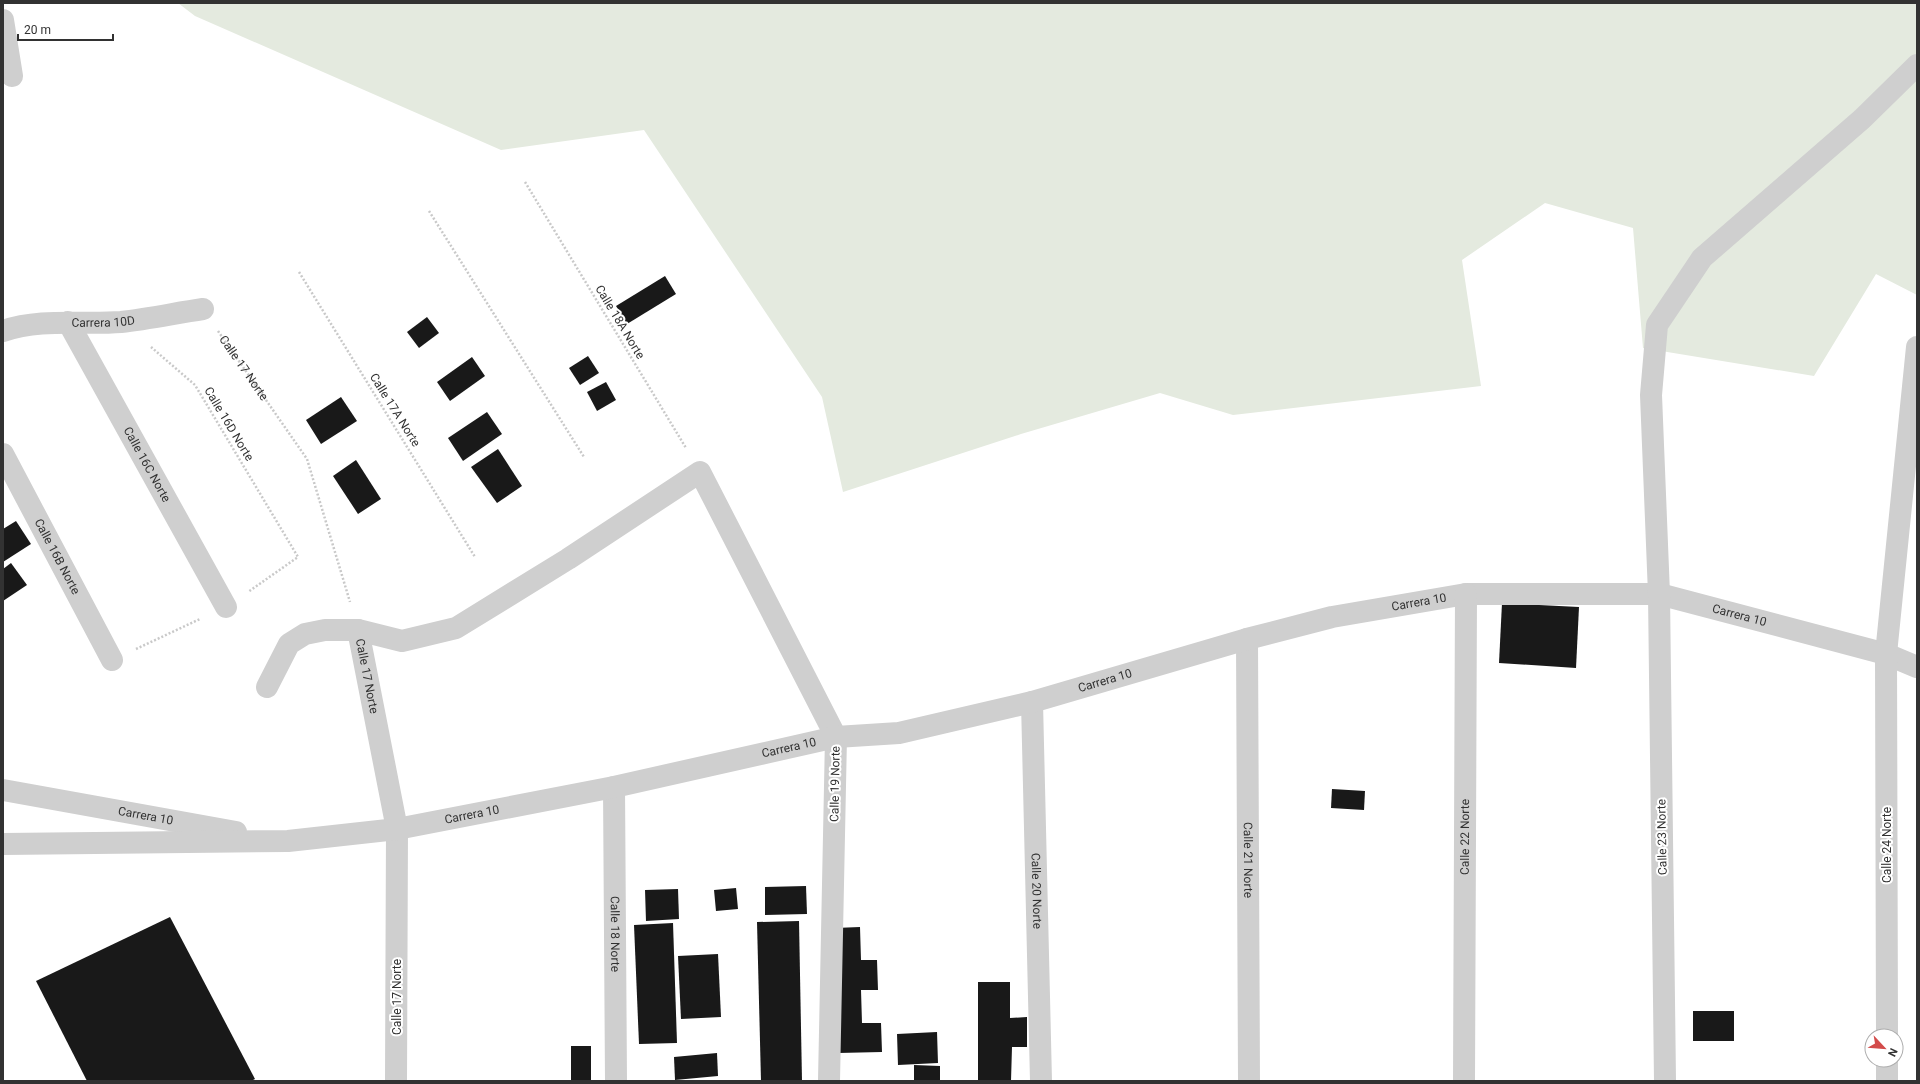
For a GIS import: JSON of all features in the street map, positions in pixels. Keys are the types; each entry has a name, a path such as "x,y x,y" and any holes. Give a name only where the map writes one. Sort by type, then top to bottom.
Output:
{"street":[{"path":"3,20 12,76"},
{"name":"Calle 23 Norte","path":"1665,1081 1659,594 1651,396 1657,325 1702,258 1862,119 1917,65"},
{"name":"Carrera 10D","path":"3,332 12,328 68,322 121,322 203,309"},
{"name":"Calle 16C Norte","path":"68,322 226,607"},
{"name":"Calle 24 Norte","path":"1887,1028 1886,654 1917,348"},
{"name":"Calle 16B Norte","path":"3,454 112,660"},
{"path":"267,687 288,644 305,634 325,630 358,630 402,641 456,628 568,559 700,472"},
{"name":"Calle 19 Norte","path":"700,472 836,737 829,1081"},
{"name":"Carrera 10","path":"3,844 288,841 397,829 614,787 836,737 899,733 1032,702 1247,639 1332,617 1466,594 1659,594 1886,654 1917,667"},
{"name":"Calle 22 Norte","path":"1464,1081 1466,594"},
{"name":"Calle 17 Norte","path":"358,630 397,829 396,1081"},
{"name":"Calle 21 Norte","path":"1247,639 1249,1081"},
{"name":"Calle 20 Norte","path":"1032,702 1040,1081"},
{"name":"Calle 18 Norte","path":"614,787 616,1081"},
{"name":"Carrera 10","path":"3,790 288,841"},
{"path":"1887,1068 1887,1081"}],"path":[{"name":"Calle 18A Norte","path":"524,182 700,472"},
{"path":"429,211 584,457"},
{"name":"Calle 17A Norte","path":"299,272 475,557"},
{"name":"Calle 17 Norte","path":"203,309 307,459 358,630"},
{"name":"Calle 16D Norte","path":"121,322 195,385 298,557"}],"shaded area":[{"path":"178,3 1917,3 1917,295 1876,274 1814,376 1643,348 1633,228 1545,203 1462,260 1481,386 1233,415 1160,393 1021,434 843,492 822,397 644,130 501,150 195,16"}],"building":[{"path":"665,276 676,294 627,324 616,306"},
{"path":"427,317 439,333 419,348 407,332"},
{"path":"588,356 599,373 580,385 569,368"},
{"path":"472,357 485,376 450,401 437,382"},
{"path":"606,382 616,400 597,411 587,392"},
{"path":"341,397 357,421 321,444 306,420"},
{"path":"487,412 502,434 463,461 448,438"},
{"path":"498,449 522,486 497,503 471,467"},
{"path":"356,460 381,499 358,514 333,476"},
{"path":"16,521 31,544 3,562 3,529"},
{"path":"11,563 27,585 3,601 3,569"},
{"path":"1502,603 1579,607 1576,668 1499,663"},
{"path":"1332,789 1365,791 1364,810 1331,808"},
{"path":"806,886 807,914 765,915 765,887"},
{"path":"736,888 738,909 716,911 714,890"},
{"path":"678,889 679,919 646,921 645,890"},
{"path":"170,917 255,1079 251,1081 87,1081 36,981"},
{"path":"799,921 802,1081 761,1081 757,922"},
{"path":"673,923 677,1043 639,1044 634,925"},
{"path":"860,927 861,960 877,960 878,990 861,990 862,1023 881,1023 882,1052 838,1053 835,928"},
{"path":"718,954 721,1017 681,1019 678,956"},
{"path":"978,982 1010,982 1010,1018 1027,1017 1027,1047 1012,1047 1011,1081 978,1081"},
{"path":"1693,1011 1734,1011 1734,1041 1693,1041"},
{"path":"937,1032 938,1063 898,1065 897,1034"},
{"path":"571,1046 591,1046 591,1081 571,1081"},
{"path":"717,1053 718,1076 675,1080 674,1057"},
{"path":"914,1065 940,1066 940,1081 914,1081"}]}
